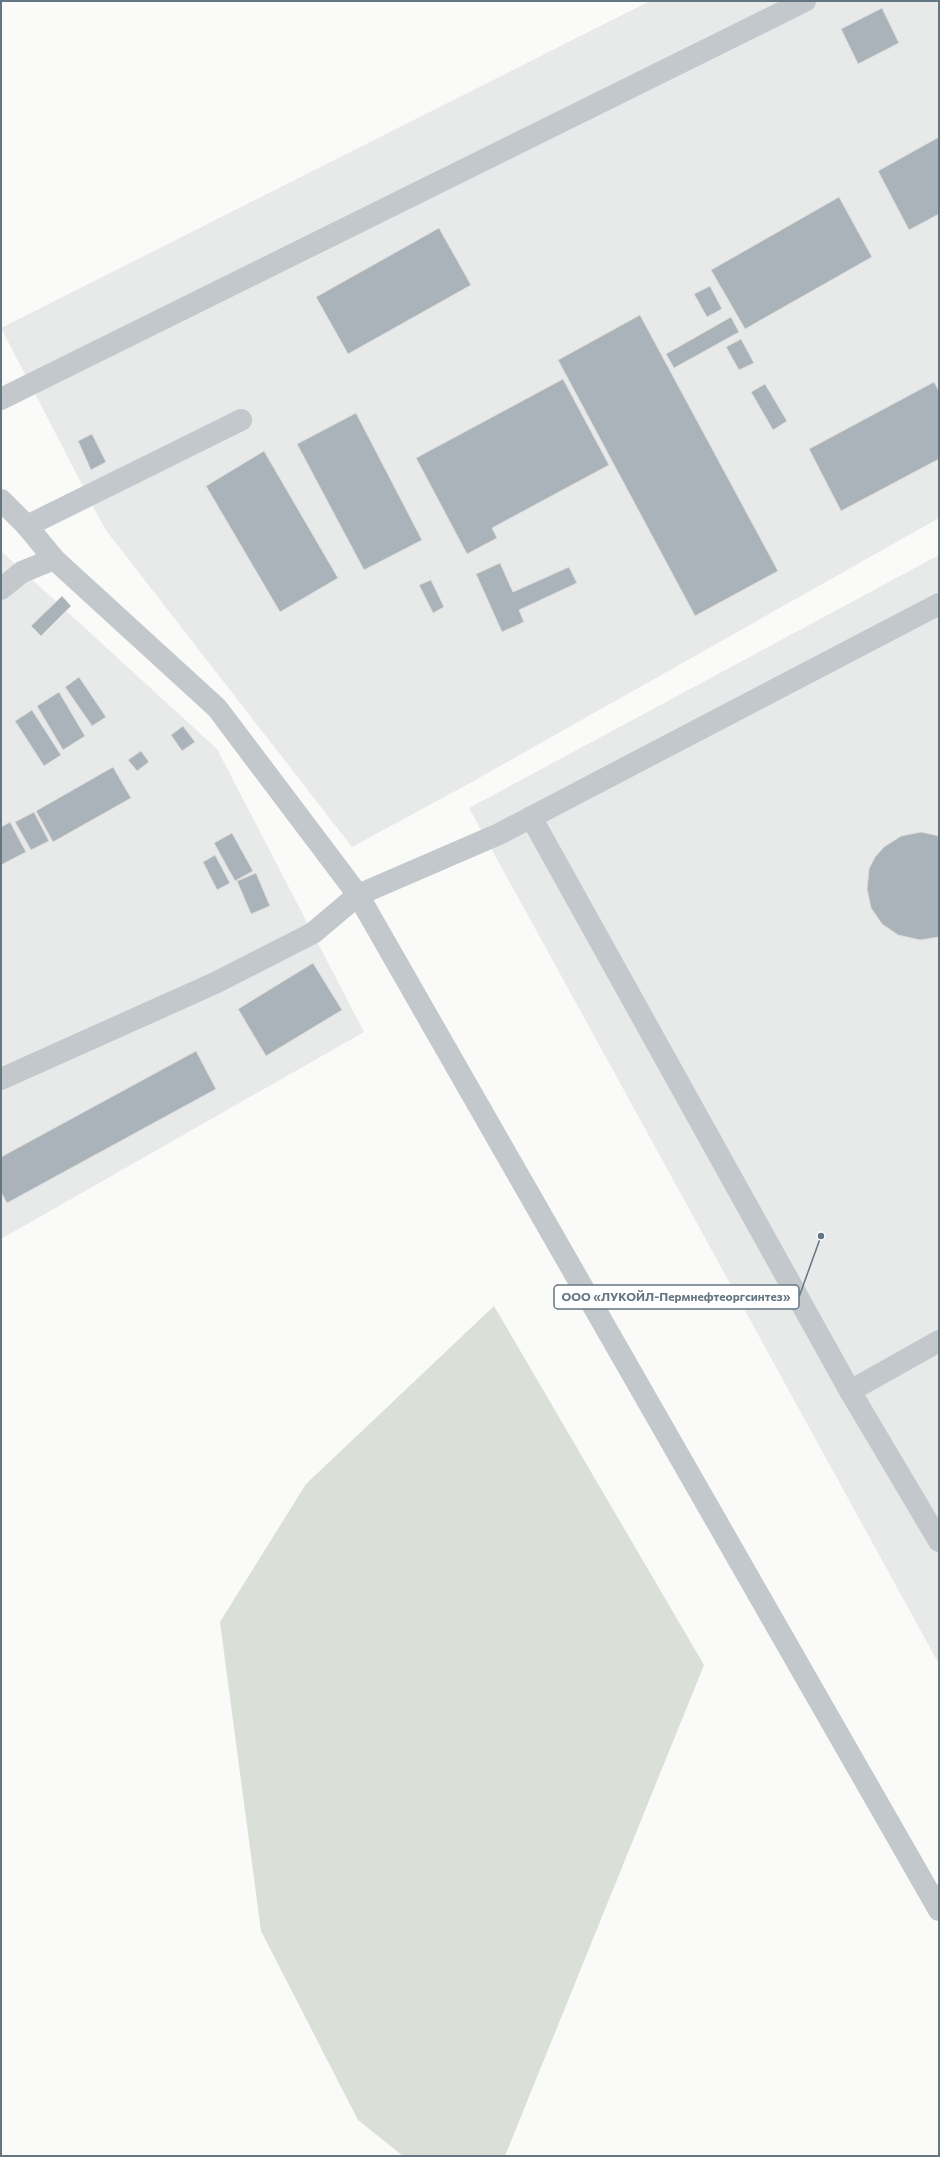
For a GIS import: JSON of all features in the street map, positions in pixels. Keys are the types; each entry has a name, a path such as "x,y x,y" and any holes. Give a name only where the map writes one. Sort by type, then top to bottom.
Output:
{"lane":[{"path":"1,399 806,1"},
{"path":"27,526 241,420"},
{"path":"1,500 27,526 54,559 217,708 358,895 939,1910"},
{"path":"1,589 22,572 54,559"},
{"path":"1,1079 214,983 313,933 358,895 499,834 939,604"},
{"path":"531,817 850,1391 939,1541"},
{"path":"850,1391 939,1340"}],"shaded area":[{"path":"650,1 939,1 939,518 470,783 352,847 105,529 1,328"},
{"path":"1,551 217,749 364,1032 1,1239"},
{"path":"939,555 939,1664 469,808"},
{"path":"494,1306 704,1665 505,2156 403,2156 358,2120 261,1931 220,1622 306,1484"}],"building":[{"path":"882,8 899,43 858,64 841,29"},
{"path":"939,137 939,214 909,230 878,171"},
{"path":"839,197 872,257 745,329 711,270"},
{"path":"439,228 471,285 348,354 316,297"},
{"path":"710,286 722,309 707,317 694,294"},
{"path":"640,315 778,571 695,616 558,360"},
{"path":"731,317 739,332 674,368 666,354"},
{"path":"741,339 754,363 739,370 726,347"},
{"path":"563,379 609,465 492,528 497,538 467,554 416,458"},
{"path":"934,382 939,391 939,459 841,511 809,449"},
{"path":"765,384 787,421 773,430 751,392"},
{"path":"356,413 422,540 364,570 297,444"},
{"path":"92,434 106,462 91,470 78,441"},
{"path":"264,451 338,578 280,612 206,486"},
{"path":"500,563 513,592 569,567 577,583 519,610 524,622 502,632 476,574"},
{"path":"431,580 444,607 433,613 419,585"},
{"path":"62,596 71,606 41,636 31,626"},
{"path":"79,677 106,717 92,726 65,687"},
{"path":"59,692 85,736 63,750 37,706"},
{"path":"32,710 61,755 44,766 15,721"},
{"path":"183,726 195,742 182,751 171,735"},
{"path":"141,751 149,762 137,771 128,760"},
{"path":"113,767 131,798 53,842 36,811"},
{"path":"34,812 49,841 31,850 15,822"},
{"path":"10,822 26,852 1,865 1,827"},
{"path":"921,832 939,836 939,937 920,940 898,935 882,924 871,908 867,889 869,869 875,857 884,847 901,836"},
{"path":"232,833 253,871 235,881 214,843"},
{"path":"215,855 230,883 217,890 203,862"},
{"path":"256,873 270,906 251,914 237,881"},
{"path":"313,963 342,1010 266,1056 238,1009"},
{"path":"196,1051 216,1089 7,1203 1,1192 1,1157"}],"place":[{"name":"ООО «ЛУКОЙЛ-Пермнефтеоргсинтез»","path":"821,1236"}]}
